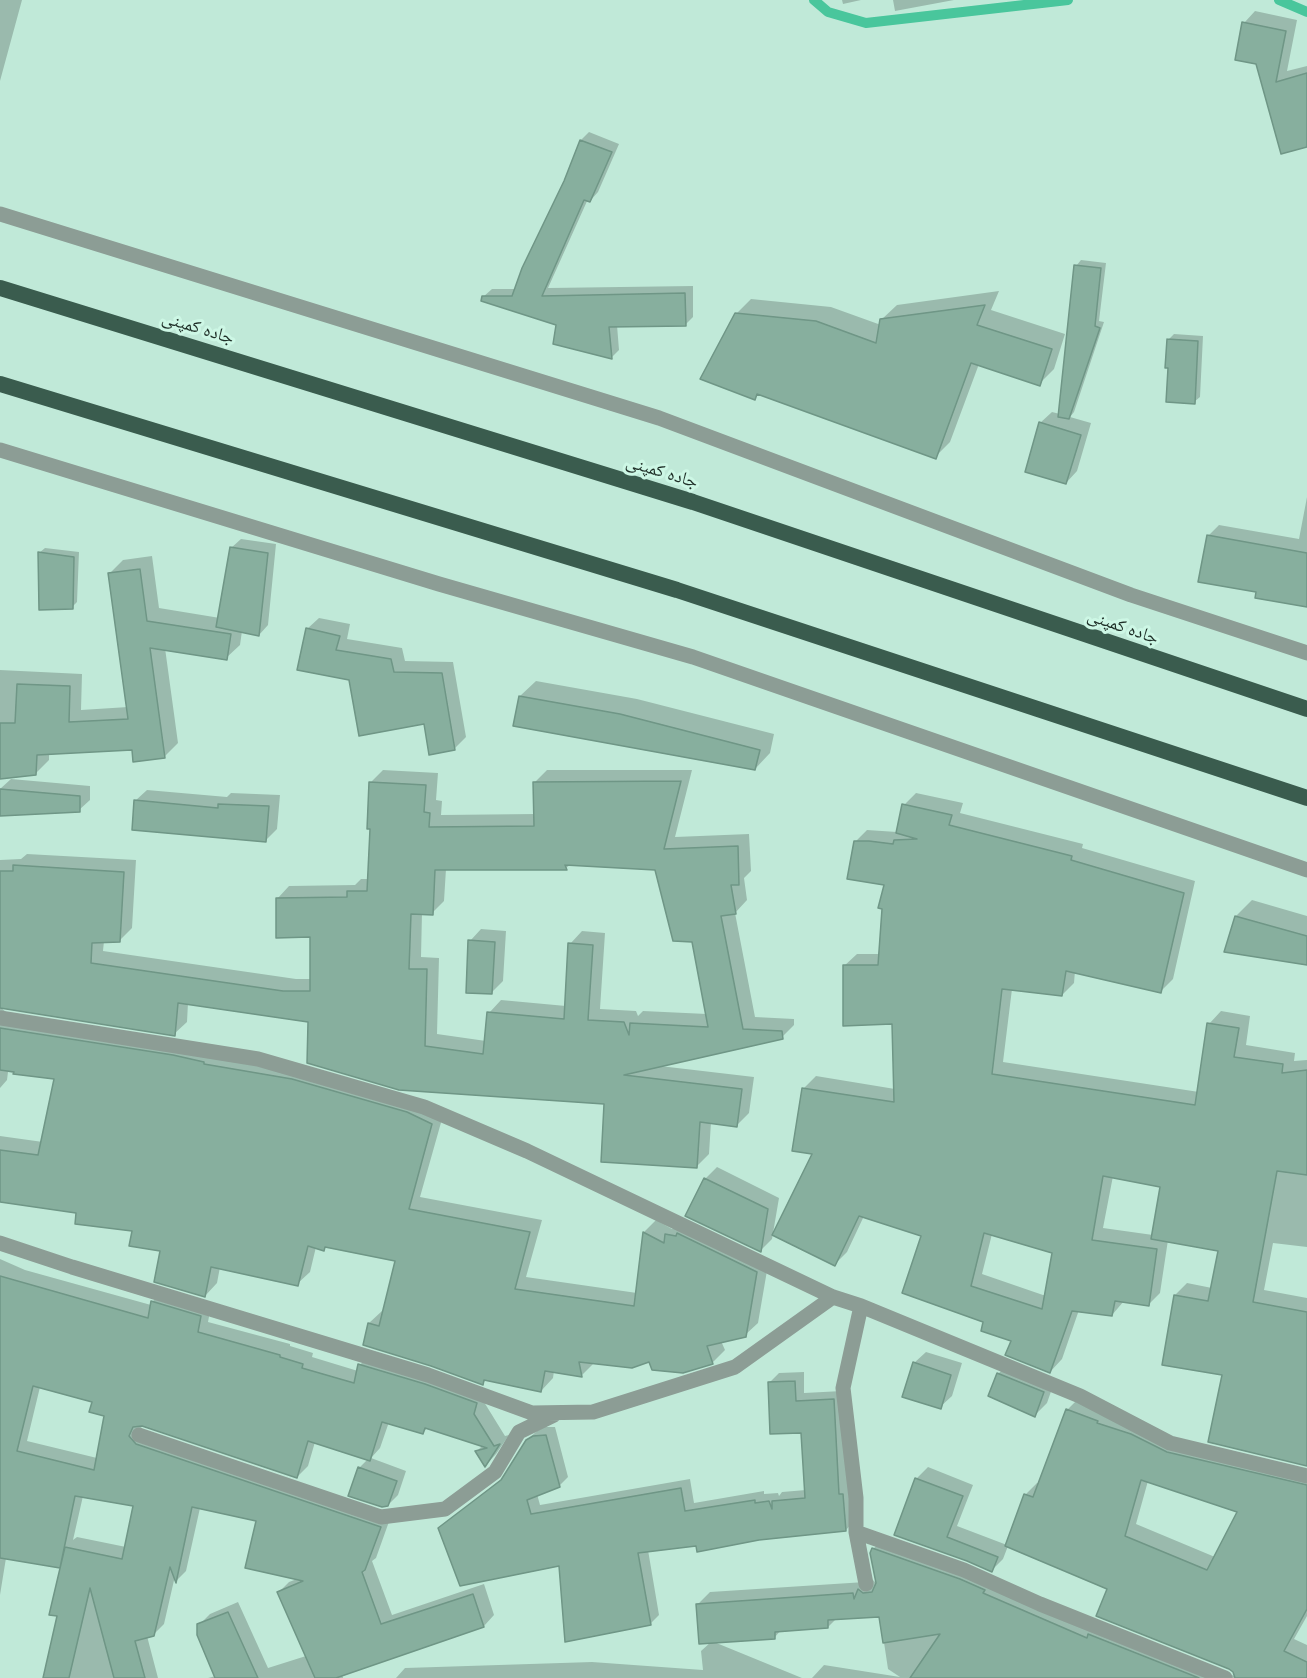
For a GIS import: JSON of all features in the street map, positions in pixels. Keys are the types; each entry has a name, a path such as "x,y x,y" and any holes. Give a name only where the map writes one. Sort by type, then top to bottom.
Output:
{"highway":[{"name":"جاده کمپنی","path":"0,288 693,502 1307,709"},
{"path":"0,384 677,590 1307,798"}],"street":[{"path":"0,214 659,418 1131,595 1307,652"},
{"path":"0,450 439,584 693,657 1307,870"},
{"path":"0,1018 258,1059 424,1107 527,1151 832,1297 861,1306 1080,1396 1170,1443 1307,1476"},
{"path":"0,1243 83,1271 428,1375 532,1413 593,1412 735,1367 832,1297"},
{"path":"861,1306 843,1388 856,1498 856,1532 866,1584"},
{"path":"139,1435 381,1517 445,1509 495,1472 519,1431 562,1412"},
{"path":"856,1532 964,1570 1040,1604 1225,1678"}],"building":[{"path":"1242,22 1286,31 1276,82 1307,73 1307,147 1281,154 1256,64 1235,60"},
{"path":"580,140 612,152 590,202 584,200 542,296 685,293 686,326 609,327 612,359 553,344 556,325 481,301 482,296 512,296 522,268 564,181"},
{"path":"1074,265 1101,268 1095,326 1100,328 1069,419 1058,417"},
{"path":"985,305 977,325 1052,349 1040,386 971,363 936,459 757,394 755,400 700,379 735,313 816,321 876,343 880,319"},
{"path":"1167,339 1198,341 1195,404 1166,402"},
{"path":"1039,422 1081,435 1066,484 1025,472"},
{"path":"1207,535 1307,553 1307,607 1255,598 1256,592 1198,582"},
{"path":"230,547 268,553 259,636 216,627"},
{"path":"38,552 74,557 73,609 39,610"},
{"path":"140,569 147,621 231,634 227,660 150,648 165,758 133,762 132,750 37,755 36,775 0,779 0,723 15,723 17,684 70,686 69,722 128,719 108,573"},
{"path":"306,628 340,636 336,650 391,659 394,672 442,673 455,750 429,755 424,724 359,736 349,680 297,670"},
{"path":"519,696 620,714 760,750 755,770 513,726"},
{"path":"681,781 664,849 738,846 739,885 731,885 736,914 721,916 743,1029 782,1031 783,1039 624,1075 742,1089 737,1127 700,1122 697,1168 601,1162 604,1104 399,1090 307,1063 308,1022 178,1003 175,1036 0,1008 0,871 13,871 13,865 124,872 120,942 92,943 91,963 283,991 310,991 310,937 276,938 276,898 347,897 347,891 367,891 370,829 367,829 369,782 426,785 424,812 430,813 429,827 534,826 533,782","holes":["565,865 655,870 673,941 692,942 708,1027 630,1023 629,1035 624,1022 588,1020 593,945 568,943 564,1019 487,1012 483,1054 425,1046 427,969 409,969 411,914 433,915 435,870 567,870"]},
{"path":"0,789 80,796 80,812 0,816"},
{"path":"134,800 218,808 218,804 269,806 266,842 132,830"},
{"path":"902,804 952,815 949,825 1072,856 1071,860 1184,893 1161,993 1066,971 1062,996 1002,989 992,1074 1195,1105 1207,1023 1239,1028 1234,1057 1283,1064 1282,1073 1307,1070 1307,1175 1277,1171 1253,1302 1307,1312 1307,1466 1208,1442 1222,1375 1162,1365 1174,1295 1208,1301 1218,1251 1151,1239 1160,1187 1103,1176 1092,1240 1157,1249 1149,1306 1115,1301 1112,1316 1072,1311 1050,1373 1005,1355 1011,1341 981,1331 983,1322 902,1293 921,1236 859,1216 835,1266 772,1235 812,1154 792,1151 802,1088 894,1102 892,1024 843,1026 843,965 878,965 882,909 878,908 884,885 847,879 854,841 893,844 894,840 917,839 896,833","holes":["984,1233 1052,1253 1042,1309 971,1286"]},
{"path":"1235,916 1307,936 1307,965 1224,952"},
{"path":"468,940 495,942 492,994 466,993"},
{"path":"0,1028 173,1055 204,1062 204,1064 292,1079 407,1112 432,1124 409,1209 530,1232 515,1289 634,1306 643,1232 664,1243 665,1234 676,1236 677,1233 757,1272 746,1337 707,1346 713,1364 683,1373 652,1370 649,1362 632,1368 579,1362 582,1377 545,1371 541,1392 484,1380 483,1385 363,1345 368,1323 379,1326 395,1261 325,1247 324,1251 308,1246 298,1286 211,1267 205,1297 154,1282 160,1251 129,1246 132,1231 75,1224 76,1213 0,1202 0,1150 38,1155 54,1079 13,1074 14,1072 0,1070"},
{"path":"704,1178 768,1209 761,1252 685,1216"},
{"path":"0,1276 148,1318 151,1301 201,1316 198,1332 280,1355 280,1357 303,1364 302,1368 354,1383 358,1364 425,1384 477,1403 474,1414 494,1446 500,1444 485,1467 475,1451 487,1448 425,1428 423,1434 382,1422 370,1461 308,1441 297,1478 142,1426 133,1427 129,1436 136,1444 381,1527 365,1570 362,1572 381,1624 473,1594 484,1627 336,1678 315,1678 277,1592 303,1581 245,1568 256,1521 192,1507 176,1583 170,1567 154,1636 135,1641 145,1678 114,1678 90,1588 69,1678 43,1678 57,1616 49,1615 65,1547 122,1559 133,1506 75,1496 60,1568 0,1558","holes":["33,1386 92,1402 89,1412 104,1416 94,1470 17,1451"]},
{"path":"913,1362 951,1375 941,1409 902,1397"},
{"path":"997,1373 1044,1392 1035,1417 988,1396"},
{"path":"795,1381 796,1401 834,1399 839,1494 843,1494 846,1531 759,1540 697,1552 696,1546 638,1553 651,1625 565,1642 559,1566 460,1586 438,1528 501,1480 526,1440 533,1436 546,1435 560,1487 527,1500 531,1514 681,1488 685,1511 755,1500 755,1503 769,1501 772,1509 772,1501 805,1498 801,1433 770,1434 768,1382"},
{"path":"1066,1409 1098,1421 1097,1423 1131,1434 1167,1452 1307,1485 1307,1609 1284,1651 1307,1662 1307,1678 1235,1678 1229,1669 1096,1616 1107,1589 1005,1546 1024,1494 1033,1497","holes":["1141,1480 1237,1512 1207,1570 1125,1536"]},
{"path":"358,1467 397,1481 388,1506 382,1507 348,1496"},
{"path":"915,1478 963,1496 947,1537 998,1557 992,1572 894,1535"},
{"path":"872,1548 960,1579 985,1590 983,1593 1087,1638 1088,1634 1199,1678 910,1678 940,1634 883,1643 879,1617 828,1620 828,1628 775,1632 775,1639 699,1644 696,1604 853,1593 854,1599 858,1589 863,1593 872,1592 876,1583 870,1553"},
{"path":"228,1612 258,1678 215,1678 197,1635 197,1624"}],"waterway":[{"path":"814,0 828,12 866,23 1068,0"},
{"path":"1279,0 1307,12"}]}
